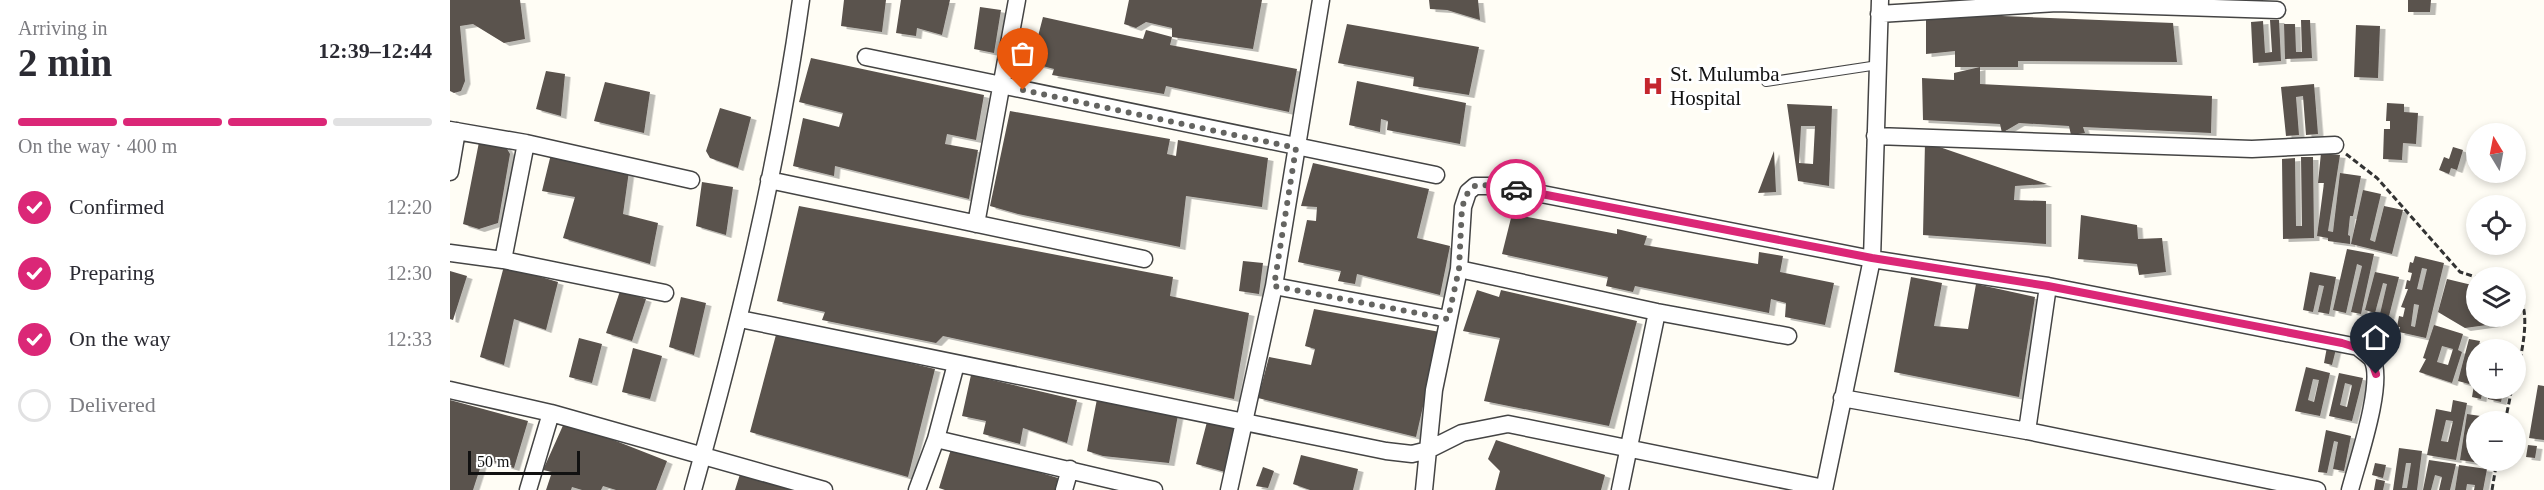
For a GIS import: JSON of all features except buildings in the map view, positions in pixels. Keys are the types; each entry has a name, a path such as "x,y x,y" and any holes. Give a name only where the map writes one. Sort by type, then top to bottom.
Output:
{"street":[{"path":"693,490 740,319 790,77 801,0"},
{"path":"976,224 1017,0"},
{"path":"1229,490 1246,422 1274,286 1321,0"},
{"path":"740,319 1386,451 1412,454 1428,450 1462,433 1508,424 1824,489 1872,258 1880,7 2057,2 2277,10"},
{"path":"866,57 1296,148 1436,175"},
{"path":"450,172 453,130 526,143 691,180"},
{"path":"1875,136 2252,149 2335,145"},
{"path":"503,260 526,143"},
{"path":"769,180 1144,259"},
{"path":"1425,490 1434,390 1459,269 1462,207 1468,192 1475,186 1483,185 1501,186 1872,258 2048,286 2358,347 2371,358 2376,374 2374,394 2350,490"},
{"path":"450,253 503,260 665,293"},
{"path":"1459,269 1657,312 1788,336"},
{"path":"1274,286 1448,319"},
{"path":"2027,431 2048,286"},
{"path":"1620,490 1657,312"},
{"path":"917,490 936,439 956,364"},
{"path":"450,390 551,413 824,490"},
{"path":"1842,398 2027,431 2317,490"},
{"path":"528,490 551,413"},
{"path":"936,439 1154,490"},
{"path":"1064,490 1070,469"}],"lane":[{"path":"1766,82 1879,65"}],"path":[{"path":"2335,145 2377,178 2460,272 2466,274"},
{"path":"2492,490 2495,471"}],"way so far":[{"path":"1023,90 1296,148 1274,286 1448,319 1459,269 1462,207 1468,192 1475,186 1483,185 1516,189"}],"place":[{"name":"St. Mulumba Hospital","path":"1653,86"}],"route":[{"path":"1516,189 1872,258 2048,286 2342,343 2358,347 2371,358 2376,374"}]}
